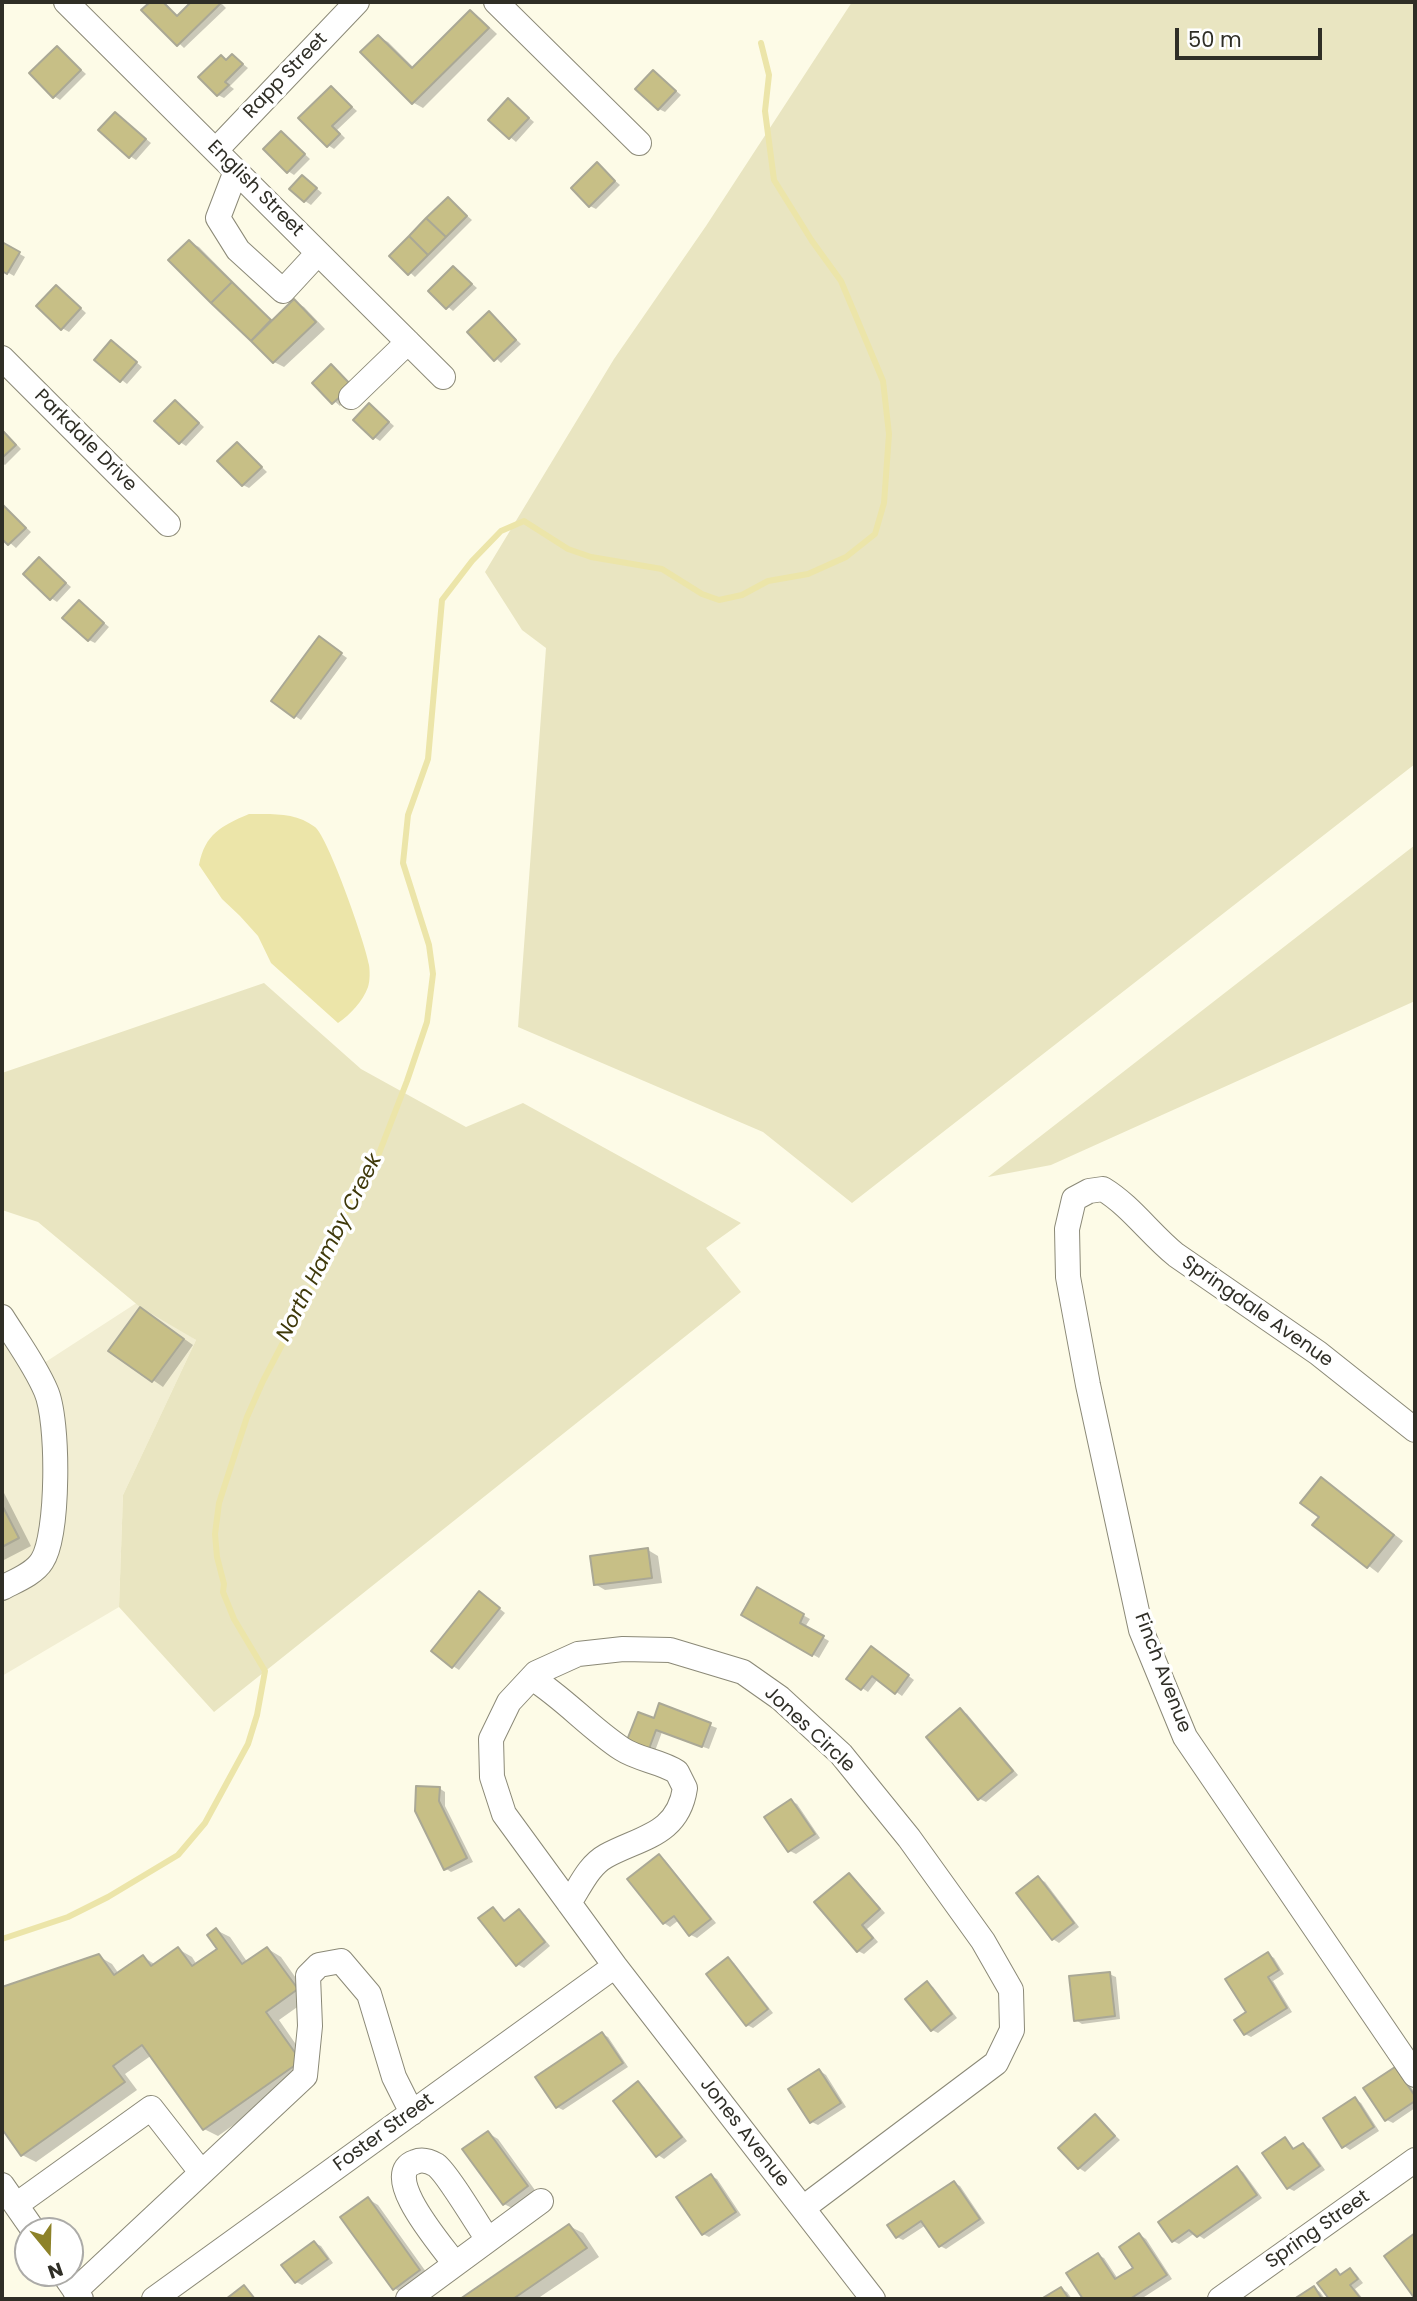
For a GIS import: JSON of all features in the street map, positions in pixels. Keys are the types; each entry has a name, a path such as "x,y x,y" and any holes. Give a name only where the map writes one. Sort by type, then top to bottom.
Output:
{"street":[{"name":"English Street","path":"66,2 443,377"},
{"name":"Rapp Street","path":"216,150 357,2"},
{"path":"496,2 639,143"},
{"path":"236,171 218,218 238,250 283,291 318,253"},
{"path":"351,397 408,342"},
{"name":"Parkdale Drive","path":"2,358 168,524"},
{"name":"Springdale Avenue","path":"1103,1188 1117,1197 1155,1238 1176,1255 1318,1353 1415,1430"},
{"name":"Finch Avenue","path":"1103,1188 1089,1191 1074,1199 1067,1228 1069,1278 1088,1385 1141,1630 1185,1737 1415,2075"},
{"path":"2,1317 49,1398 55,1426 53,1505 47,1550 41,1563 28,1574 2,1588"},
{"name":"Jones Circle","path":"615,1966 505,1814 492,1777 491,1739 509,1702 536,1674 578,1654 623,1649 670,1650 743,1672 780,1698 841,1754 909,1838 983,1941 1011,1990 1012,2030 996,2063 803,2208"},
{"path":"532,1678 622,1750 639,1759 671,1768 685,1784 681,1804 667,1825 651,1836 606,1856 589,1871 569,1903"},
{"path":"73,2288 305,2076 310,2026 308,1976 319,1965 341,1961 369,1994 394,2077 412,2113"},
{"name":"Jones Avenue","path":"615,1966 873,2299"},
{"name":"Foster Street","path":"154,2299 615,1966"},
{"path":"24,2217 9,2195 151,2108 201,2172"},
{"path":"387,2131 410,2164"},
{"path":"455,2264 412,2204 405,2189 403,2175 410,2164 425,2160 438,2167 488,2240"},
{"name":"Spring Street","path":"1220,2299 1415,2160"},
{"path":"408,2299 541,2201"}],"shaded area":[{"path":"852,2 1415,2 1415,764 852,1203 763,1132 518,1027 546,648 522,630 485,572 614,359 706,226"},
{"path":"249,814 283,815 308,822 321,835 337,870 361,936 370,973 363,997 338,1023 271,963 258,936 222,899 199,865 210,838 222,827"},
{"path":"1415,845 1415,1001 1051,1165 988,1177"},
{"path":"264,983 361,1069 466,1127 523,1103 741,1223 706,1248 741,1292 214,1712 119,1607 123,1495 196,1340 140,1307 38,1222 2,1210 2,1073"},
{"path":"138,1302 196,1340 123,1495 119,1607 2,1676 2,1336 27,1374"}],"building":[{"path":"150,2 163,2 177,16 191,2 221,3 177,46 141,10"},
{"path":"470,10 489,28 412,104 360,52 378,35 412,68"},
{"path":"57,46 81,70 53,98 29,73"},
{"path":"232,54 243,64 225,82 229,85 217,96 198,77 221,55 226,60"},
{"path":"653,70 676,91 658,110 635,89"},
{"path":"331,86 352,107 332,126 340,134 327,147 298,118"},
{"path":"508,98 529,118 509,139 488,120"},
{"path":"115,112 146,139 129,158 98,130"},
{"path":"281,131 305,154 287,173 263,149"},
{"path":"597,162 615,181 589,207 571,188"},
{"path":"302,175 317,188 304,202 289,189"},
{"path":"448,197 467,216 446,237 426,218"},
{"path":"426,218 446,237 428,255 409,236"},
{"path":"409,236 428,255 408,275 389,256"},
{"path":"189,240 232,282 211,303 168,260"},
{"path":"2,242 20,252 7,274 2,271"},
{"path":"453,266 472,284 446,309 428,291"},
{"path":"232,282 271,320 251,341 211,303"},
{"path":"56,285 81,308 61,330 36,306"},
{"path":"294,299 316,322 273,363 251,341"},
{"path":"489,311 516,340 494,361 467,332"},
{"path":"111,340 137,362 120,382 94,360"},
{"path":"331,364 352,386 332,404 312,383"},
{"path":"175,400 199,423 179,444 154,421"},
{"path":"369,403 389,422 373,439 353,420"},
{"path":"2,430 16,445 2,458"},
{"path":"237,442 262,467 242,486 217,461"},
{"path":"2,504 26,528 8,545 2,539"},
{"path":"39,557 66,583 50,600 23,574"},
{"path":"79,600 104,623 88,641 62,618"},
{"path":"319,636 342,653 294,718 271,701"},
{"path":"140,1307 184,1339 152,1382 108,1351"},
{"path":"1321,1477 1394,1535 1367,1568 1312,1525 1319,1517 1300,1503"},
{"path":"2,1505 19,1538 2,1547"},
{"path":"648,1548 652,1578 594,1585 590,1556"},
{"path":"757,1587 804,1614 800,1623 824,1636 812,1656 741,1615"},
{"path":"479,1591 500,1608 452,1668 431,1651"},
{"path":"871,1646 909,1675 895,1694 872,1676 861,1690 846,1679"},
{"path":"659,1703 711,1723 702,1747 656,1730 649,1749 627,1740 638,1712 654,1718"},
{"path":"960,1708 1013,1771 978,1800 926,1737"},
{"path":"416,1786 440,1787 439,1801 467,1858 444,1870 415,1811"},
{"path":"791,1799 815,1834 788,1852 764,1817"},
{"path":"659,1854 711,1919 689,1936 674,1916 663,1924 627,1879"},
{"path":"849,1873 880,1909 862,1925 873,1938 857,1952 814,1902"},
{"path":"1038,1876 1074,1923 1052,1940 1016,1893"},
{"path":"493,1907 504,1921 519,1909 545,1942 516,1966 478,1918"},
{"path":"216,1928 242,1964 267,1947 298,1989 266,2012 301,2061 203,2130 142,2045 113,2066 125,2082 21,2156 2,2129 2,1987 99,1954 114,1975 143,1955 151,1966 178,1947 192,1966 217,1949 207,1935"},
{"path":"1268,1952 1279,1970 1268,1977 1287,2008 1244,2035 1234,2020 1246,2012 1225,1979"},
{"path":"728,1957 768,2009 746,2026 706,1974"},
{"path":"1110,1972 1115,2016 1074,2021 1069,1976"},
{"path":"927,1981 952,2014 931,2031 905,1999"},
{"path":"602,2032 623,2063 556,2108 535,2077"},
{"path":"1395,2067 1415,2096 1415,2101 1385,2121 1363,2088"},
{"path":"819,2069 841,2103 810,2123 788,2089"},
{"path":"638,2081 682,2137 656,2157 613,2101"},
{"path":"1355,2097 1374,2127 1342,2148 1323,2118"},
{"path":"1095,2114 1115,2136 1078,2169 1058,2148"},
{"path":"488,2131 528,2186 503,2205 462,2149"},
{"path":"1285,2137 1293,2149 1303,2143 1320,2166 1287,2189 1262,2153"},
{"path":"1237,2166 1257,2195 1197,2237 1189,2230 1172,2242 1158,2222"},
{"path":"711,2174 736,2212 702,2235 676,2197"},
{"path":"954,2181 980,2219 939,2247 921,2221 896,2238 887,2225"},
{"path":"368,2197 420,2270 393,2290 340,2217"},
{"path":"569,2224 587,2248 513,2299 460,2299"},
{"path":"1139,2233 1167,2275 1130,2299 1083,2299 1066,2273 1098,2253 1115,2279 1133,2268 1119,2247"},
{"path":"1415,2233 1415,2299 1384,2256"},
{"path":"314,2241 328,2259 295,2283 281,2265"},
{"path":"1350,2268 1358,2279 1350,2285 1361,2299 1329,2299 1317,2283 1336,2269 1340,2275"},
{"path":"244,2285 255,2299 226,2299"},
{"path":"1314,2286 1322,2299 1294,2299"},
{"path":"1061,2287 1069,2299 1041,2299"}],"waterway":[{"name":"North Hamby Creek","path":"2,1939 68,1917 108,1897 178,1855 205,1823 248,1744 257,1715 265,1671 234,1619 223,1592 215,1534 219,1503 247,1417 263,1381 311,1289 351,1201 373,1169 427,1022 433,974 429,945 403,863 408,815 428,759 442,600 472,561 501,531 524,521 568,549 591,557 662,569 702,594 719,600 742,595 768,581 808,574 846,557 875,534 884,503 889,434 883,381 841,281 774,180 765,111 769,75 761,43"}]}
